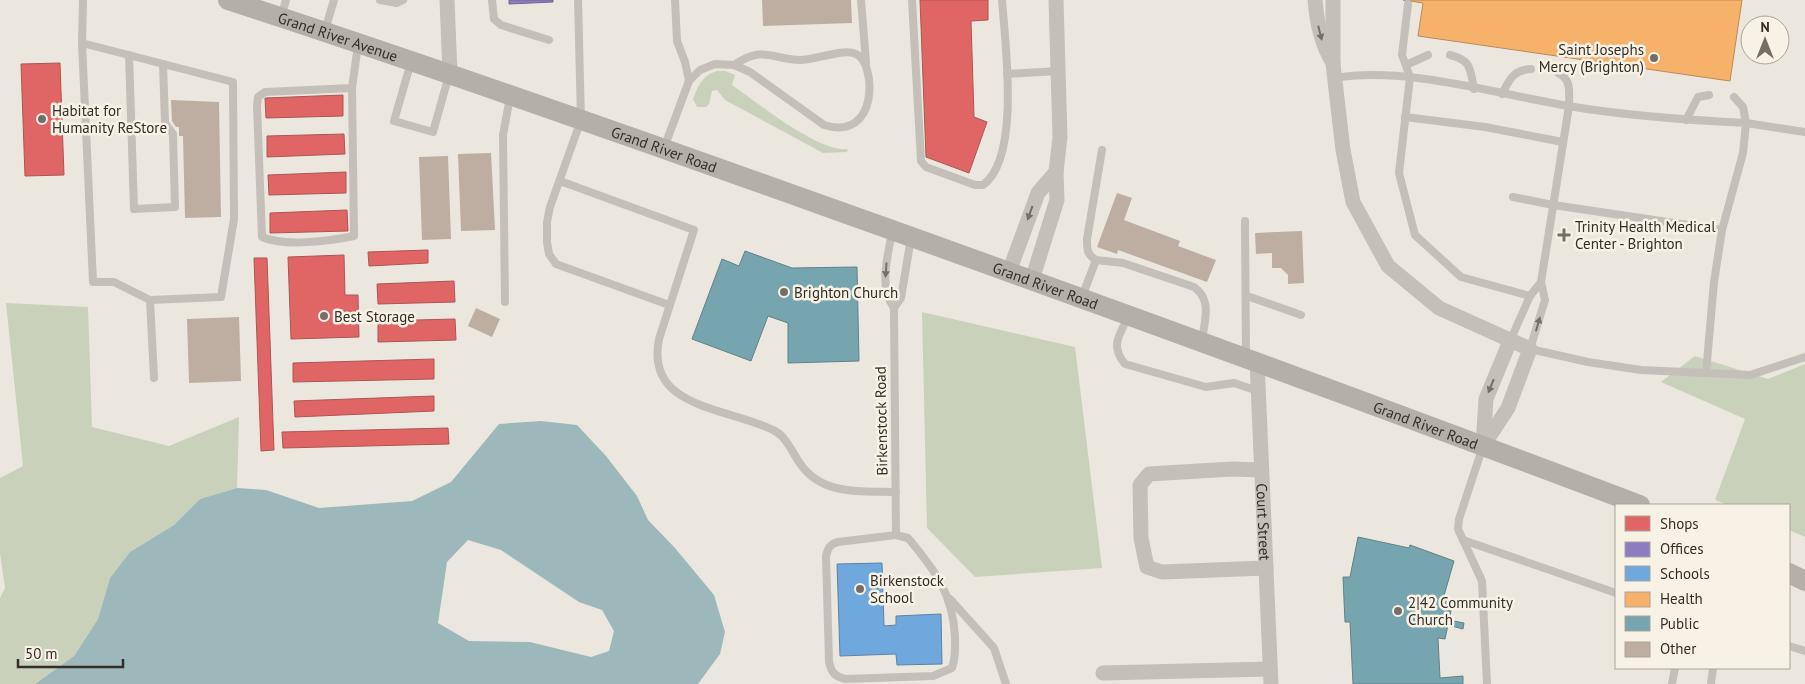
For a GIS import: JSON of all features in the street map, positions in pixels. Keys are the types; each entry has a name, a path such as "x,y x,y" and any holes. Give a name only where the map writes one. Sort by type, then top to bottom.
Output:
{"main road":[{"name":"Grand River Avenue","path":"228,0 283,9 324,32 450,73"},
{"name":"Grand River Road","path":"450,73 1202,341 1637,504"},
{"path":"1790,574 1805,581"}],"street":[{"path":"447,0 450,73"},
{"path":"1032,280 1056,200 1056,172 1060,137 1056,0"},
{"path":"1315,0 1316,18 1324,48 1334,71"},
{"path":"1333,0 1334,71 1343,150 1353,202 1388,266 1439,308 1530,349 1508,408 1482,446"},
{"path":"1009,272 1038,193 1056,172"},
{"path":"1482,446 1486,399 1510,341"},
{"name":"Court Street","path":"1251,359 1258,391 1270,676"},
{"path":"1260,470 1232,469 1149,474 1140,485 1141,538 1148,567 1162,572 1266,568"},
{"path":"1103,673 1159,678 1270,676"}],"lane":[{"path":"82,43 232,82 234,219 220,297 150,300 114,282 93,282 82,43 83,0"},
{"path":"324,32 334,0"},
{"path":"380,0 397,4 403,0"},
{"path":"492,0 494,19 501,25 549,40"},
{"path":"578,0 582,120 547,222 549,254 556,264 669,305"},
{"path":"675,0 676,41 685,62 689,82"},
{"path":"664,148 689,82 700,70 715,64 734,65 750,72 824,125 837,129 851,126 861,119 867,108 870,87 860,0"},
{"path":"912,0 919,153 921,161 926,167 975,185 983,185 993,176 1006,136 1008,123 1002,0"},
{"path":"1408,4 1402,55 1410,77 1399,173 1415,235 1461,277 1530,296"},
{"path":"352,88 265,92 258,98 262,237 273,242 339,239 354,236 352,88 358,43"},
{"path":"734,65 756,54 766,53 798,60 818,59 846,51 857,54 866,62"},
{"path":"1406,65 1428,54"},
{"path":"129,55 134,209 175,208 173,134 165,124 162,64"},
{"path":"1450,55 1462,58 1469,65 1474,89"},
{"path":"412,61 394,121 433,132 450,73"},
{"path":"1502,94 1513,73 1531,69"},
{"path":"1334,71 1410,77 1569,106 1649,117 1746,122 1805,132"},
{"path":"1007,74 1058,72"},
{"path":"1558,73 1564,76 1569,85 1569,106 1541,282 1545,300 1530,349 1588,362 1640,370 1750,375 1805,356"},
{"path":"505,302 503,135 510,95"},
{"path":"1686,120 1698,98 1709,95"},
{"path":"1706,373 1714,282 1722,230 1743,153 1746,122 1743,107 1734,97"},
{"path":"1405,117 1485,127 1563,142"},
{"path":"1102,150 1087,239 1087,250 1096,260 1123,263 1194,287 1202,292 1207,308 1202,341"},
{"path":"560,181 694,230 669,305 655,355 658,370 669,388 684,399 779,433 786,440 808,474 817,482 832,488 849,491 896,492"},
{"path":"1513,197 1553,205 1722,230"},
{"path":"1245,221 1251,359"},
{"name":"Birkenstock Road","path":"894,308 902,298 902,233"},
{"name":"Birkenstock Road","path":"896,535 894,308 887,297 885,288 886,265 902,233"},
{"path":"1082,298 1096,260"},
{"path":"1510,341 1530,296 1541,282"},
{"path":"1247,296 1301,315"},
{"path":"150,300 154,378"},
{"path":"1128,315 1117,342 1117,355 1125,364 1206,387 1234,383 1258,391"},
{"path":"1482,446 1459,519 1458,529 1482,581 1487,684"},
{"path":"949,597 956,658 952,668 944,673 933,676 845,679 836,676 831,670 826,556 828,549 832,544 838,542 896,535 908,538 937,576 949,597 994,648 1006,684"},
{"path":"1463,540 1615,593"},
{"path":"1790,646 1805,651"},
{"path":"1672,684 1675,669"},
{"path":"1711,684 1713,669"}],"green space":[{"path":"717,71 725,71 735,75 732,85 805,135 836,148 848,149 847,152 823,153 725,100 717,90 712,91 709,104 706,107 697,107 693,99 699,85 708,75"},
{"path":"6,303 88,307 92,427 169,446 239,417 237,488 200,499 174,525 130,552 110,578 98,619 74,656 35,684 0,684 0,598 5,588 0,553 0,478 23,466"},
{"path":"922,312 1075,347 1102,568 975,577 927,528"},
{"path":"1695,356 1768,379 1805,364 1805,537 1790,530 1790,504 1725,504 1715,500 1745,419 1661,382"}],"water":[{"path":"541,421 577,425 606,456 637,496 648,520 675,548 714,595 725,632 720,654 698,684 35,684 74,656 98,619 110,578 130,552 174,525 200,499 237,488 266,490 319,508 412,501 451,482 499,424","holes":["468,540 501,550 579,602 602,610 614,631 609,651 591,657 530,642 469,641 438,623 447,562"]}],"building: Shops":[{"path":"920,0 988,0 988,20 971,21 974,117 987,122 969,173 926,157"},
{"name":"Habitat for Humanity ReStore","path":"60,63 64,175 25,176 21,64"},
{"path":"343,95 343,116 266,118 265,98"},
{"path":"344,134 345,154 267,157 267,136"},
{"path":"346,172 346,193 269,195 268,175"},
{"path":"347,210 348,231 270,233 270,213"},
{"name":"Best Storage","path":"428,250 428,263 369,266 368,252"},
{"name":"Best Storage","path":"344,255 345,295 358,295 359,337 291,339 288,257"},
{"path":"254,258 267,258 274,450 261,451"},
{"name":"Best Storage","path":"454,281 455,302 378,304 377,284"},
{"name":"Best Storage","path":"455,319 456,340 378,342 378,321"},
{"name":"Best Storage","path":"434,359 434,379 293,382 293,363"},
{"path":"434,396 434,411 295,417 294,401"},
{"path":"448,428 449,444 283,448 282,432"}],"building: Offices":[{"path":"509,0 553,0 553,2 509,4"}],"building: Schools":[{"name":"Birkenstock School","path":"882,563 884,626 896,625 896,616 941,614 942,664 897,665 896,654 840,656 837,564"}],"building: Health":[{"name":"Saint Josephs Mercy (Brighton)","path":"1403,0 1742,0 1730,81 1418,36 1423,3"}],"building: Public":[{"name":"Brighton Church","path":"745,251 792,268 857,267 859,361 788,363 788,323 768,316 751,361 692,339 722,259 739,266"},
{"name":"2|42 Community Church","path":"1358,537 1409,548 1410,545 1454,561 1443,599 1453,602 1449,620 1464,623 1463,629 1448,625 1445,639 1438,638 1440,678 1463,676 1463,684 1353,684 1350,622 1345,622 1343,577 1350,577"}],"building: Other":[{"path":"762,0 851,0 852,23 763,26"},
{"path":"171,100 219,102 221,217 185,218 183,136 179,136 179,127 176,127 172,121"},
{"path":"491,153 495,230 461,231 458,154"},
{"path":"448,156 451,239 422,240 419,157"},
{"path":"1117,193 1132,198 1124,220 1180,241 1178,246 1216,260 1207,282 1118,250 1117,254 1097,247"},
{"path":"1302,231 1304,283 1288,284 1288,275 1281,268 1272,268 1272,253 1256,254 1255,233"},
{"path":"476,308 500,319 492,337 468,326"},
{"path":"239,317 241,381 189,383 187,319"}],"place":[{"name":"Saint Josephs Mercy (Brighton)","path":"1654,58"},
{"name":"Habitat for Humanity ReStore","path":"42,119"},
{"name":"Trinity Health Medical Center - Brighton","path":"1564,235"},
{"name":"Brighton Church","path":"784,292"},
{"name":"Best Storage","path":"324,316"},
{"name":"Birkenstock School","path":"860,589"},
{"name":"2|42 Community Church","path":"1398,611"}]}
